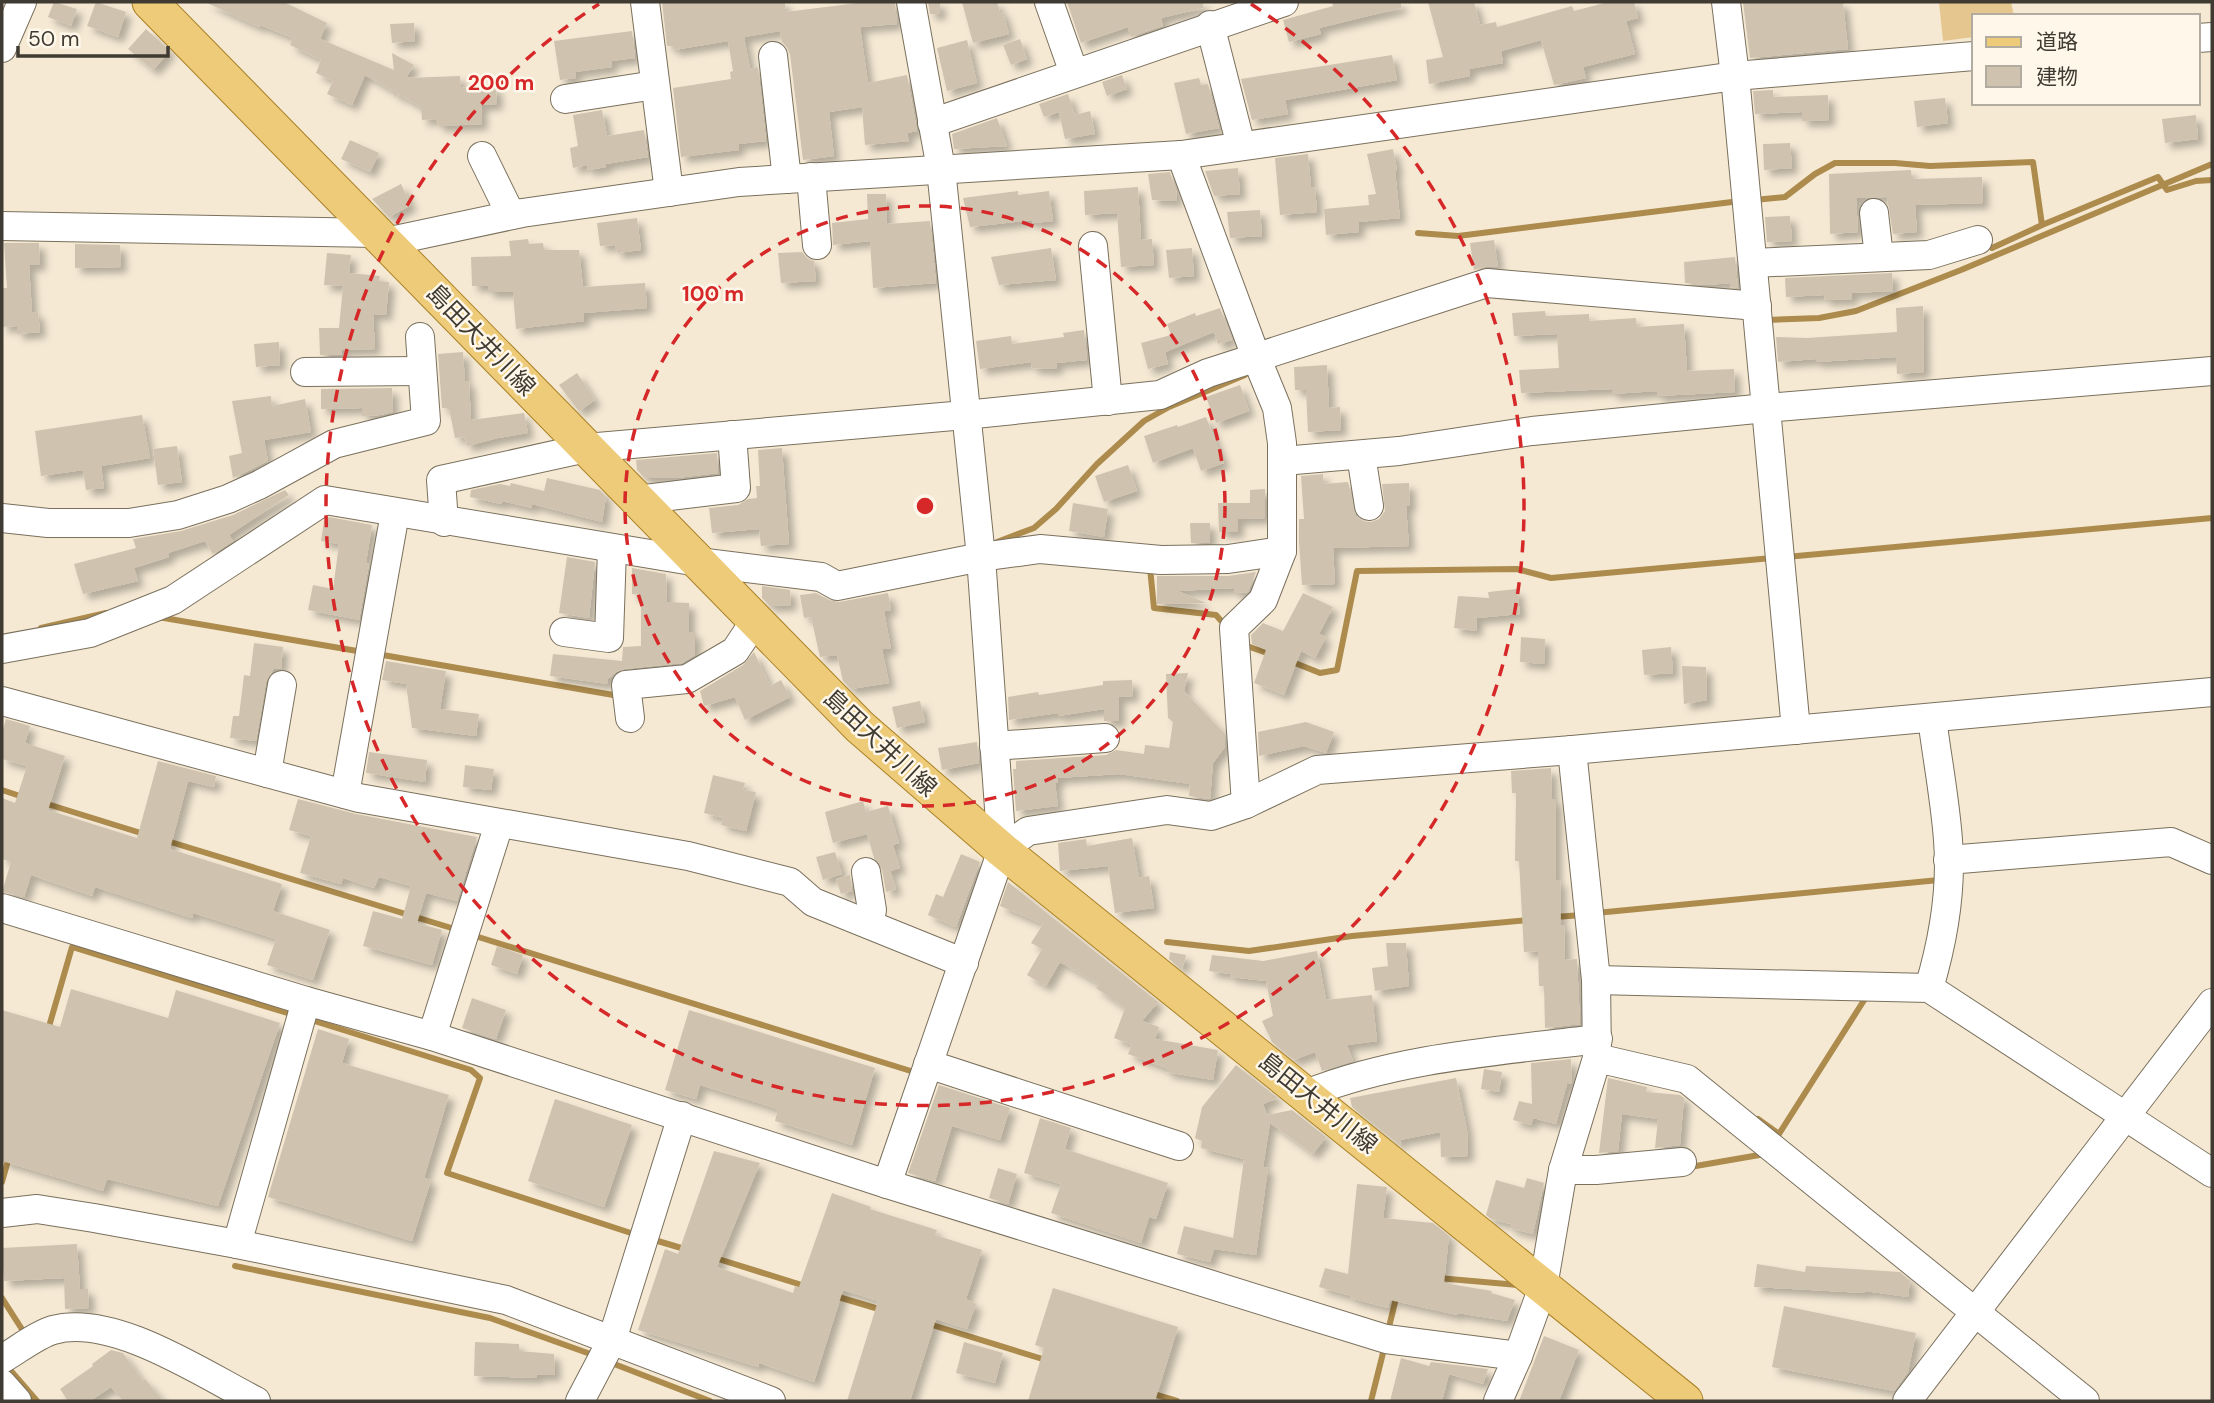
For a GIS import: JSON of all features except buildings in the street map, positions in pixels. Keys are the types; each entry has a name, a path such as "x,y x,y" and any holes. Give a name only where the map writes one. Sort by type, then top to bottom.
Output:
{"main road":[{"name":"島田大井川線","path":"150,2 860,727 1002,850 1685,1401"}],"street":[{"path":"645,2 669,192"},
{"path":"887,1184 1002,850 981,556 941,169 911,2"},
{"path":"1049,2 1074,73"},
{"path":"932,123 1283,2"},
{"path":"1726,2 1796,730"},
{"path":"2,48 13,8"},
{"path":"1210,25 1241,146"},
{"path":"773,56 799,178 817,245"},
{"path":"2,226 381,237 739,182 1181,155 1735,76 1972,57"},
{"path":"565,99 655,85"},
{"path":"1181,155 1277,408 1283,461 1282,551 1263,600 1234,628 1245,804"},
{"path":"482,156 511,215"},
{"path":"1874,214 1880,257"},
{"path":"1753,262 1928,255 1979,240"},
{"path":"1093,246 1108,401"},
{"path":"444,522 441,480 586,447 965,415 1160,395 1208,373 1487,283 1757,306"},
{"path":"2,518 48,523 129,523 178,515 228,499 259,485 334,444 426,421 420,337"},
{"path":"305,372 421,371"},
{"path":"1283,461 1399,451 1532,431 1766,408 2212,371"},
{"path":"637,500 736,488 732,435"},
{"path":"1362,455 1369,506"},
{"path":"2,649 90,633 173,600 325,500 444,522 698,562 821,577 837,586 981,556 1040,549 1161,560 1228,559 1282,551"},
{"path":"345,794 395,513"},
{"path":"564,632 609,638 611,548"},
{"path":"630,718 626,685 687,679 735,650 755,621"},
{"path":"267,773 282,685"},
{"path":"1002,850 1028,831 1167,810 1211,816 1245,804 1317,770 1572,750 2212,692"},
{"path":"2,701 345,794 499,824 688,856 790,882 813,902 964,963"},
{"path":"1929,988 1938,957 1948,885 1948,841 1932,718"},
{"path":"994,746 1105,738"},
{"path":"1498,1401 1543,1287 1563,1170 1598,1048 1596,980 1572,750"},
{"path":"432,1036 499,824"},
{"path":"1948,860 2171,842 2212,860"},
{"path":"866,872 872,910 869,925"},
{"path":"2,908 306,1001 432,1036 887,1184 1386,1339 1518,1356"},
{"path":"1596,980 1929,988 2212,1172"},
{"path":"237,1244 306,1001"},
{"path":"1907,1401 2212,1003"},
{"path":"1306,1094 1335,1082 1423,1060 1598,1048 1687,1079 2085,1401"},
{"path":"928,1064 1179,1146"},
{"path":"580,1401 612,1340 682,1116"},
{"path":"1563,1170 1596,1170 1682,1161"},
{"path":"2,1213 37,1209 237,1244 506,1300 771,1401"},
{"path":"2,1359 52,1331 83,1325 132,1337 256,1401"},
{"path":"2,1384 17,1401"}],"shaded area":[{"path":"1939,2 2011,2 2014,14 1972,14 1972,37 1943,41"}],"waterway":[{"path":"1754,200 1785,197 1815,174 1835,163 1930,166 2033,162 2042,225 1992,248"},
{"path":"1766,320 1819,318 1856,311 1961,270 2212,164"},
{"path":"2042,225 2158,177 2167,190 2196,181 2212,180"},
{"path":"1418,233 1458,236 1740,201"},
{"path":"997,542 1034,528 1144,421 1169,407 1245,375"},
{"path":"1786,557 2212,518"},
{"path":"1290,661 1320,673 1337,670 1357,571 1517,569 1551,578 1772,558"},
{"path":"1150,568 1154,608 1216,615 1224,627"},
{"path":"41,628 106,613"},
{"path":"158,617 363,652"},
{"path":"1244,645 1270,654"},
{"path":"377,654 619,696"},
{"path":"2,790 23,797"},
{"path":"44,803 144,834"},
{"path":"164,840 458,930"},
{"path":"1596,913 1939,880"},
{"path":"1555,917 1582,915"},
{"path":"1167,942 1249,951 1352,936 1530,920"},
{"path":"472,935 914,1072"},
{"path":"48,1030 72,947 294,1015"},
{"path":"1758,1119 1779,1134 1868,994"},
{"path":"308,1019 471,1070 480,1078 447,1173 637,1235"},
{"path":"1690,1167 1765,1154"},
{"path":"2,1182 9,1157"},
{"path":"651,1239 688,1250"},
{"path":"715,1258 805,1286"},
{"path":"235,1266 490,1318 596,1356"},
{"path":"1438,1278 1518,1285"},
{"path":"1388,1331 1397,1294"},
{"path":"835,1296 882,1310"},
{"path":"2,1298 25,1334"},
{"path":"929,1324 1049,1361"},
{"path":"1371,1401 1385,1345"},
{"path":"609,1362 710,1401"},
{"path":"5,1364 37,1401"},
{"path":"1150,1393 1177,1401"}]}
